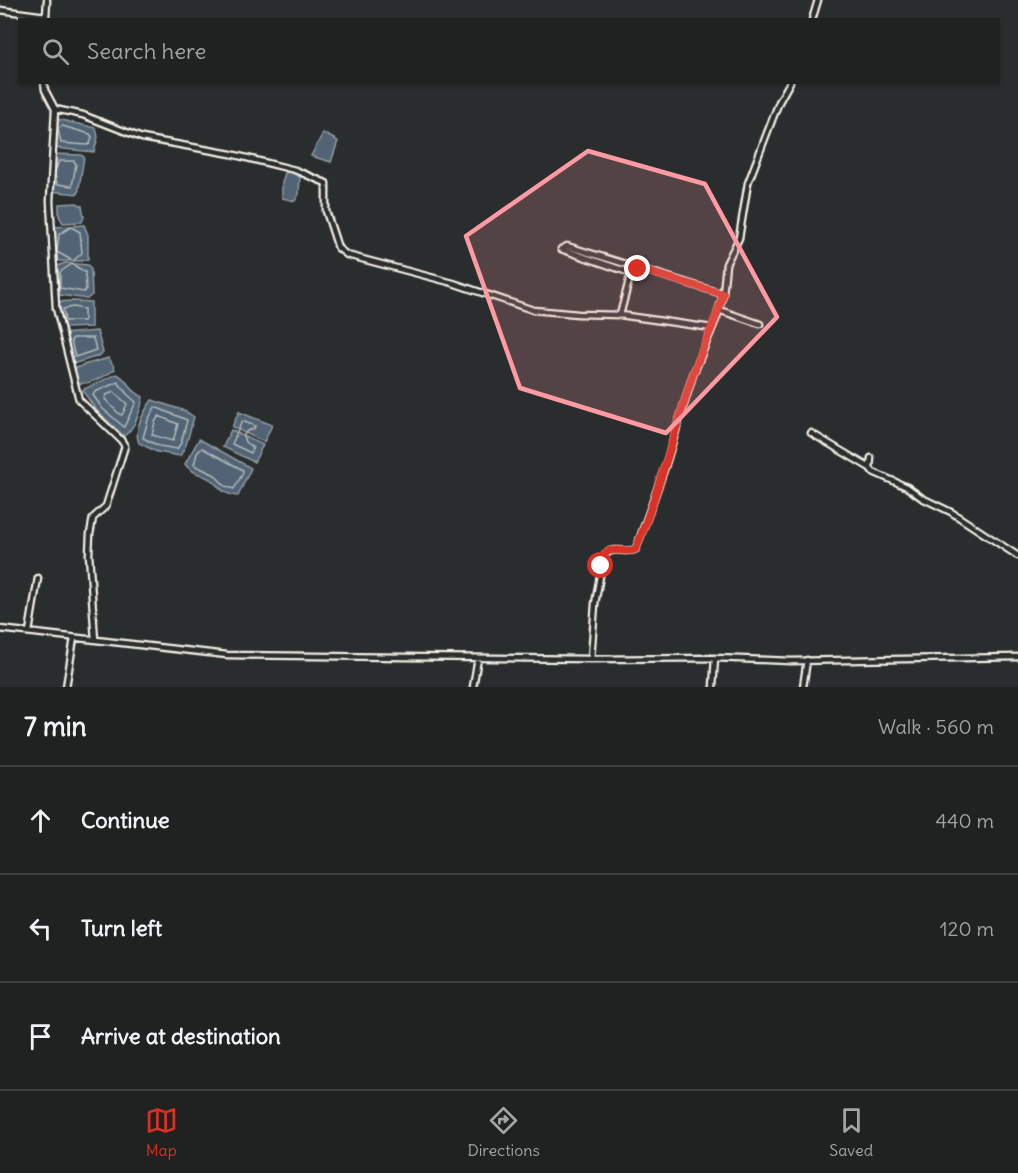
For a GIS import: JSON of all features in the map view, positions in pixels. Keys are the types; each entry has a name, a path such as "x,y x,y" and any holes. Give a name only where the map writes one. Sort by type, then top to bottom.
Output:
{"street":[{"path":"0,10 46,18 47,0"},
{"path":"813,18 818,0"},
{"path":"44,84 55,109 50,201 56,308 79,399 125,446 106,506 93,518 90,534 89,554 95,640"},
{"path":"591,659 595,604 603,559 609,550 636,549 665,467 693,375 719,310 726,264 739,238 748,183 779,102 789,84"},
{"path":"55,109 83,115 142,138 231,154 295,170 322,180 326,183 326,211 338,248 347,255 453,283 533,310 620,315 712,328"},
{"path":"620,315 632,273 561,249 567,246 723,294"},
{"path":"719,310 760,324"},
{"path":"811,433 873,472 907,487 922,498 951,512 1018,556"},
{"path":"870,468 871,458"},
{"path":"29,633 38,578"},
{"path":"0,629 227,655 807,660 1018,657"},
{"path":"66,687 74,638"},
{"path":"473,687 478,658"},
{"path":"713,687 715,658"},
{"path":"803,687 807,660"}],"highlighted area":[{"path":"588,151 705,184 777,317 666,433 520,388 466,236"}],"water":[{"path":"53,118 96,128 98,137 94,152 54,148"},
{"path":"323,133 338,141 331,162 311,156"},
{"path":"52,154 84,157 78,194 50,191 49,172"},
{"path":"290,172 300,176 299,194 295,201 282,198 285,173"},
{"path":"77,203 82,206 84,217 82,222 63,223 59,216 59,204"},
{"path":"84,225 88,235 88,259 55,261 50,255 54,227"},
{"path":"65,263 88,265 91,270 92,295 87,299 54,292 54,267"},
{"path":"56,302 91,302 91,327 66,328 59,325"},
{"path":"97,331 103,352 99,356 69,365 63,334"},
{"path":"109,358 115,369 98,379 78,383 73,370"},
{"path":"117,374 143,397 137,418 124,436 97,411 82,390"},
{"path":"152,400 185,411 194,417 186,445 180,456 157,452 139,443 139,426"},
{"path":"239,412 272,425 264,442 232,427"},
{"path":"231,430 263,445 254,462 223,447"},
{"path":"199,439 251,468 238,496 225,492 210,479 187,467 185,464"}],"route":[{"path":"601,566 609,550 633,551 636,549 665,467 693,375 717,316 723,294 638,269"}]}
